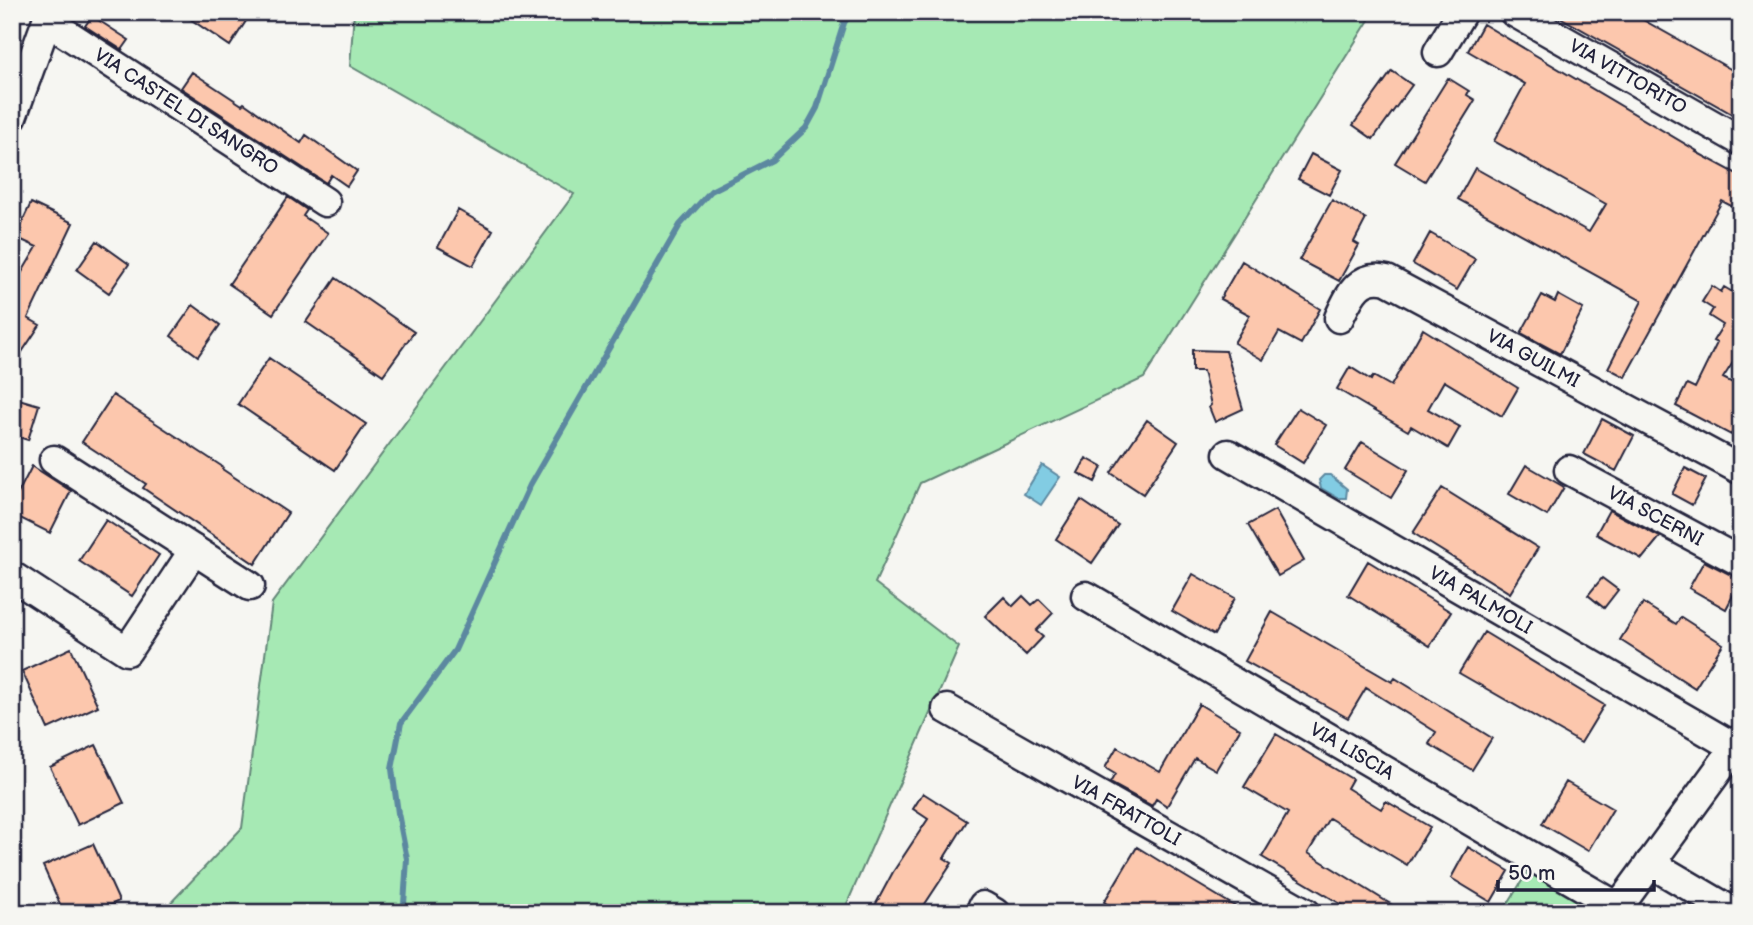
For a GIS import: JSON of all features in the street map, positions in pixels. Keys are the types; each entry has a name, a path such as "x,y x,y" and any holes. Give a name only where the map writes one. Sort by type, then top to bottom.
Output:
{"street":[{"path":"1438,52 1462,12"},
{"name":"VIA VITTORITO","path":"1514,12 1741,141"},
{"path":"12,117 49,17"},
{"name":"VIA CASTEL DI SANGRO","path":"49,17 325,202"},
{"name":"VIA GUILMI","path":"1339,318 1357,286 1374,278 1387,280 1741,470"},
{"name":"VIA PALMOLI","path":"1228,454 1739,746"},
{"path":"54,460 250,586"},
{"name":"VIA SCERNI","path":"1569,471 1741,562"},
{"path":"12,576 127,650 194,551"},
{"name":"VIA LISCIA","path":"1086,596 1616,910"},
{"name":"VIA FRATTOLI","path":"947,709 1306,913"},
{"path":"1616,910 1739,746"},
{"path":"1650,863 1735,913"}],"green space":[{"path":"354,12 1374,12 1144,378 920,483 875,583 959,647 843,913 161,913 242,828 272,603 574,194 350,66"},
{"path":"1533,863 1605,906 1600,913 1502,913"}],"water":[{"path":"1042,465 1060,477 1041,505 1024,494"},
{"path":"1324,475 1330,475 1347,489 1346,498 1338,498 1321,488 1319,480"}],"building":[{"path":"180,12 233,12 246,21 230,46"},
{"path":"1551,12 1629,12 1741,75 1741,119"},
{"path":"92,16 129,40 122,50 85,26"},
{"path":"1483,24 1696,152 1741,176 1741,211 1722,201 1625,377 1608,368 1642,301 1458,199 1475,168 1589,232 1606,204 1494,141 1525,84 1468,51"},
{"path":"1392,71 1412,85 1373,139 1353,125"},
{"path":"192,72 242,105 244,103 301,143 306,135 357,171 347,186 331,175 326,183 181,88"},
{"path":"1448,78 1469,91 1467,95 1475,100 1425,181 1395,163"},
{"path":"1311,154 1342,170 1329,195 1298,179"},
{"path":"288,197 307,210 303,216 328,233 273,314 229,284"},
{"path":"1332,200 1366,219 1354,242 1359,245 1339,281 1299,260"},
{"path":"31,203 73,223 28,318 40,325 12,367 12,289 37,247 15,237"},
{"path":"458,210 493,230 473,266 438,247"},
{"path":"1430,233 1475,259 1457,290 1413,264"},
{"path":"97,241 129,264 109,293 77,270"},
{"path":"1242,261 1320,309 1301,344 1279,332 1263,360 1234,343 1250,315 1220,299"},
{"path":"336,278 414,332 383,375 306,322"},
{"path":"1712,286 1721,292 1724,287 1741,297 1741,350 1723,378 1741,387 1741,397 1734,410 1741,416 1731,435 1676,406 1687,384 1695,388 1717,343 1713,341 1723,325 1709,316 1713,309 1702,302"},
{"path":"1542,295 1555,302 1558,295 1583,309 1560,354 1521,333"},
{"path":"193,305 220,325 198,356 171,336"},
{"path":"1423,329 1518,388 1502,416 1444,381 1428,409 1460,427 1448,448 1411,426 1408,431 1337,389 1350,367 1371,380 1373,376 1391,386"},
{"path":"1192,350 1226,351 1243,409 1215,422 1209,407 1211,405 1203,371 1192,371"},
{"path":"269,358 366,424 335,470 238,404"},
{"path":"113,395 288,513 255,564 143,488 146,484 82,442"},
{"path":"12,397 39,405 28,440 12,435"},
{"path":"1298,408 1326,425 1303,463 1274,445"},
{"path":"1602,419 1634,436 1616,471 1584,454"},
{"path":"1147,420 1178,442 1143,494 1111,473"},
{"path":"1362,442 1408,470 1391,498 1345,470"},
{"path":"1086,458 1102,467 1095,482 1078,473"},
{"path":"1526,465 1564,487 1547,516 1509,494"},
{"path":"32,466 71,491 50,533 12,514 12,505"},
{"path":"1685,468 1706,479 1692,505 1672,494"},
{"path":"1442,488 1538,548 1510,593 1413,533"},
{"path":"1081,500 1118,525 1092,563 1056,539"},
{"path":"1275,510 1304,561 1278,576 1248,525"},
{"path":"1609,510 1660,537 1642,559 1596,534"},
{"path":"106,520 159,555 132,596 79,561"},
{"path":"1368,561 1451,612 1430,646 1348,595"},
{"path":"1704,561 1741,580 1726,609 1689,588"},
{"path":"1193,574 1235,598 1214,635 1172,611"},
{"path":"1602,578 1618,590 1604,608 1588,595"},
{"path":"1023,596 1032,605 1039,599 1053,613 1036,631 1043,637 1026,655 985,616 1004,597 1013,606"},
{"path":"1643,603 1676,624 1681,617 1723,644 1695,688 1620,640"},
{"path":"1272,612 1392,682 1395,678 1492,738 1472,770 1429,744 1436,732 1366,688 1348,718 1245,661"},
{"path":"1484,632 1604,705 1581,743 1459,673"},
{"path":"71,648 98,706 48,729 22,671"},
{"path":"1199,704 1240,729 1216,770 1195,758 1167,806 1156,799 1152,806 1110,783 1115,774 1105,768 1117,747 1160,772"},
{"path":"1276,734 1352,779 1347,788 1381,809 1386,801 1430,827 1407,865 1329,818 1308,853 1405,913 1356,913 1262,857 1288,813 1244,787"},
{"path":"96,745 124,803 78,825 50,767"},
{"path":"1566,782 1613,809 1588,851 1542,824"},
{"path":"923,793 967,821 944,858 952,863 919,913 871,913 893,872 928,819 913,809"},
{"path":"93,844 119,901 93,913 64,913 43,866"},
{"path":"1137,847 1246,913 1121,913 1104,902"},
{"path":"1468,847 1509,871 1491,902 1451,878"}],"waterway":[{"path":"395,913 404,904 407,859 392,769 401,723 455,650 530,485 680,225 711,191 772,160 806,128 817,108 844,23 851,12"}]}
